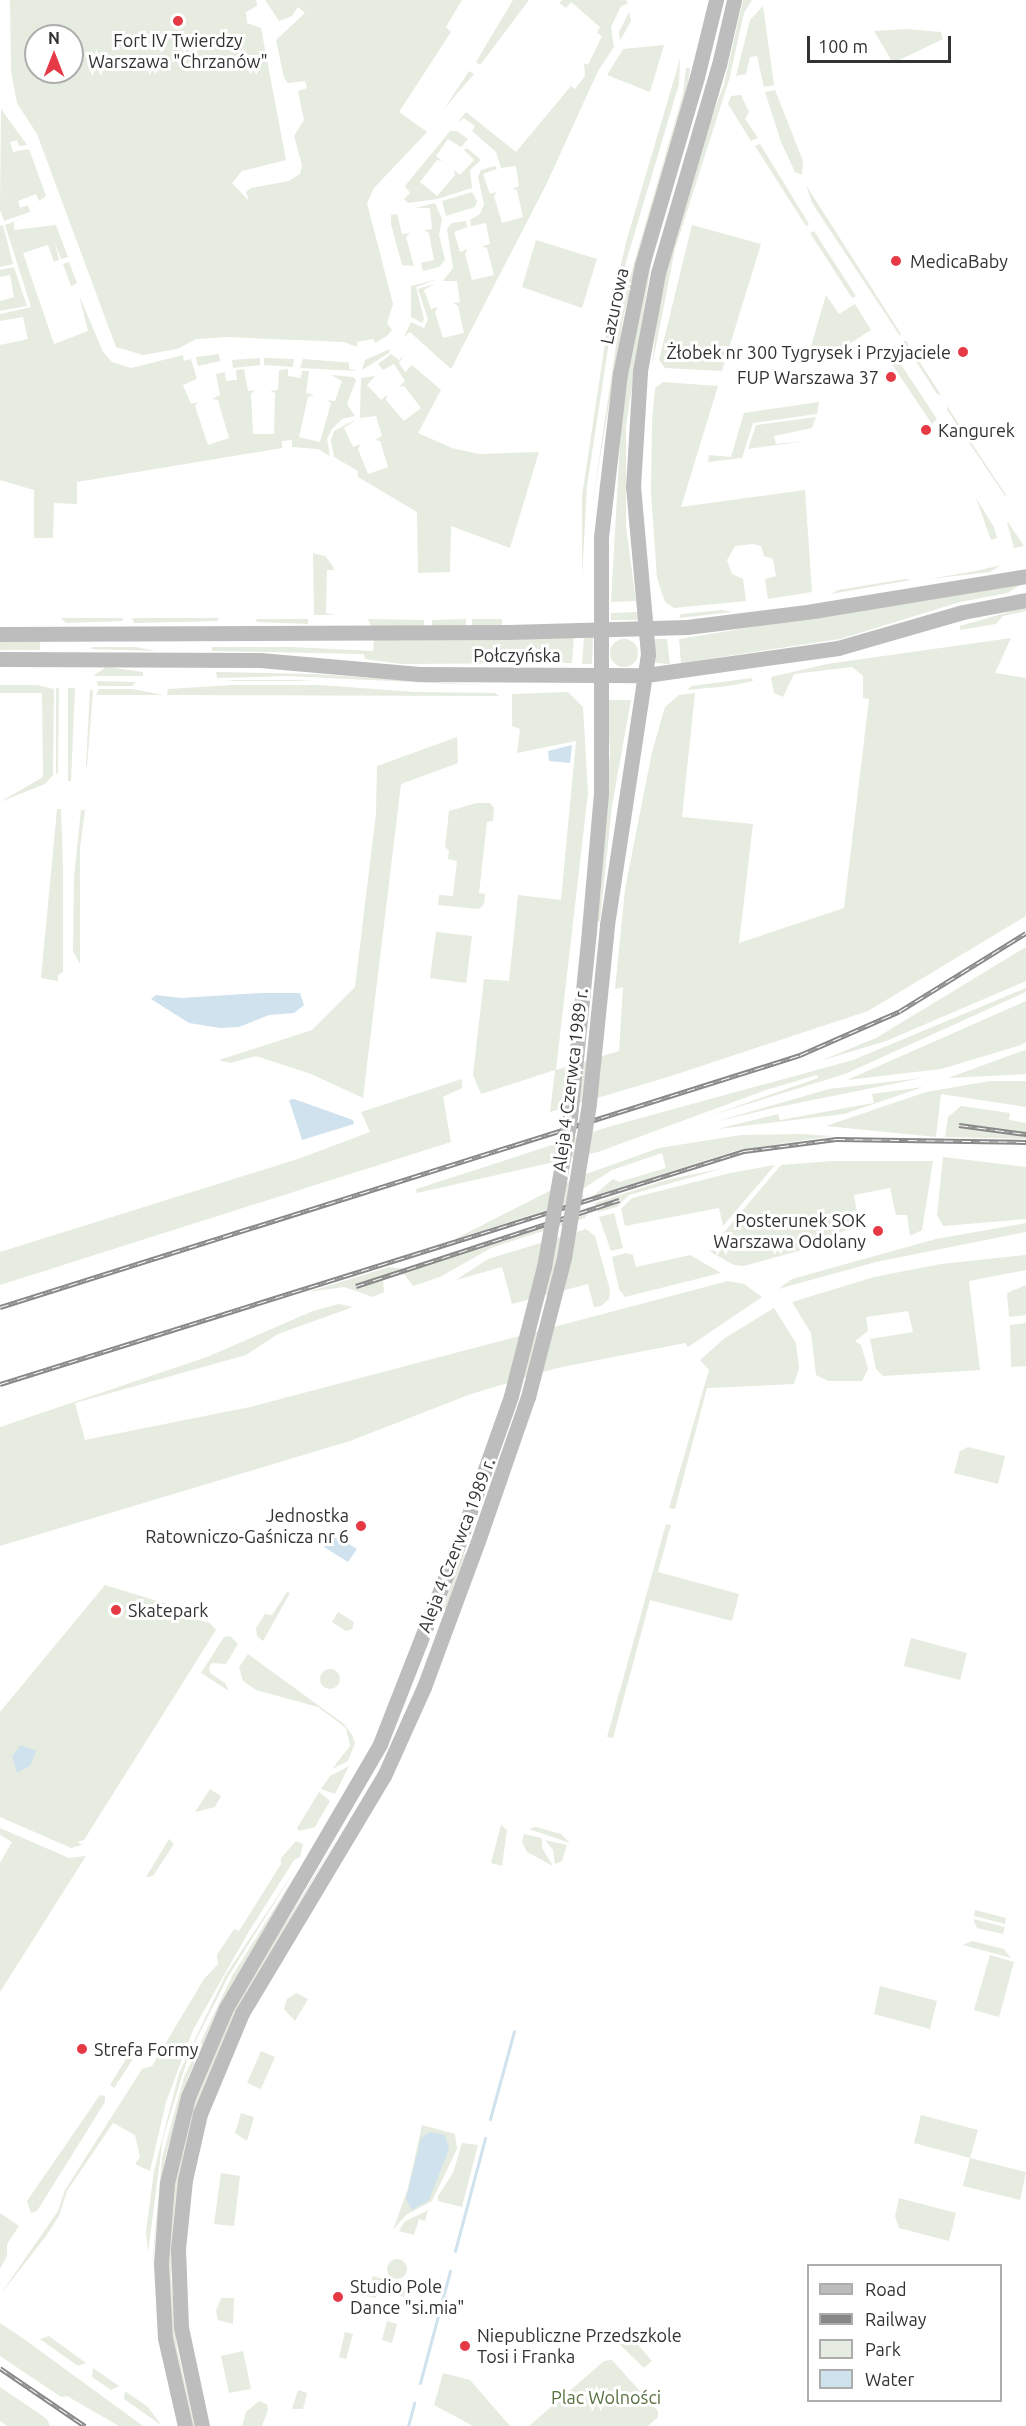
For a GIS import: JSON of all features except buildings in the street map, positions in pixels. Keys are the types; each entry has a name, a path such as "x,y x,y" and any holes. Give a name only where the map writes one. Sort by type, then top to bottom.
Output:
{"main road":[{"name":"Lazurowa","path":"600,629 602,522 622,360 642,265 697,77 716,0"},
{"name":"Lazurowa","path":"647,628 633,487 638,381 658,273 719,65 734,0"},
{"name":"Połczyńska","path":"0,634 497,633 647,628 766,618 1026,576"},
{"name":"Połczyńska","path":"0,659 260,660 400,673 646,675 838,648 963,612 1026,600"},
{"name":"Aleja 4 Czerwca 1989 r.","path":"202,2426 181,2327 178,2249 185,2180 200,2114 242,2013 384,1776 424,1687 520,1423 564,1258 588,1113 607,925 646,675 647,628"},
{"name":"Aleja 4 Czerwca 1989 r.","path":"184,2426 165,2338 161,2263 167,2183 188,2097 237,1988 380,1744 457,1548 511,1396 544,1267 570,1118 589,930 601,792 598,675 600,629"}],"green space":[{"path":"10,0 256,0 257,6 246,12 247,23 261,28 286,160 242,171 232,183 249,201 246,192 251,188 289,181 300,174 302,165 294,136 304,120 298,91 307,88 305,81 288,83 284,78 276,40 305,13 298,7 292,16 279,21 265,0 462,0 446,27 451,32 399,112 427,132 374,188 367,203 393,304 387,323 392,330 375,343 373,339 357,342 357,347 344,342 227,337 196,339 177,349 143,355 116,347 37,134 17,103 11,71"},
{"path":"513,0 529,0 480,65 476,62"},
{"path":"562,0 626,0 628,4 621,6 611,27 614,47 598,71 546,185 451,369 410,332 404,337 411,322 424,328 428,319 418,289 434,284 424,290 431,309 438,307 435,312 443,338 464,333 458,306 453,303 460,302 457,281 443,281 453,268 447,229 452,223 466,221 467,227 454,232 460,252 468,249 465,254 472,280 494,275 487,248 482,246 490,244 486,223 471,226 470,220 480,214 484,204 478,177 481,170 495,166 497,169 483,174 490,194 497,192 494,196 502,223 523,217 517,190 512,189 519,186 516,166 501,168 496,152 472,131 475,126 464,118 457,123 466,112 516,152 571,86 575,89 585,76 584,63 588,65 602,36 597,33 600,27 571,2 566,8 559,3"},
{"path":"743,0 752,0 744,13 729,80 675,249 652,366 659,297 709,125 724,84"},
{"path":"763,6 774,85 764,87 757,56 750,57 746,74 736,76 750,20"},
{"path":"629,12 631,21 620,41 619,32"},
{"path":"906,29 941,32 943,39 893,63 874,31"},
{"path":"664,45 650,92 607,75 623,49"},
{"path":"680,59 679,84 626,262 609,342 587,486 582,578 582,496 608,323 626,242"},
{"path":"686,68 690,68 688,84 624,314 593,500 622,305 683,94"},
{"path":"469,71 474,74 444,109"},
{"path":"775,90 803,161 802,175 795,172 781,142 765,92"},
{"path":"741,95 749,112 745,119 758,138 751,141 728,104 731,96"},
{"path":"1,109 27,145 19,146 17,140 10,142 13,152 29,149 46,196 39,201 36,194 18,201 20,208 28,205 30,212 4,221 0,210"},
{"path":"450,131 457,131 468,139 461,147 448,139 436,156 442,161 437,160 420,182 437,196 455,175 454,170 460,175 474,160 464,150 467,148 481,160 470,170 472,188 437,199 408,203 404,199 410,193 405,186"},
{"path":"760,144 809,224 806,226 755,146"},
{"path":"806,185 901,334 900,336 812,203"},
{"path":"472,192 477,201 475,207 446,216 442,201"},
{"path":"435,203 442,219 439,235 445,260 439,267 423,271 421,263 434,260 429,233 424,230 432,229 430,208 416,208"},
{"path":"397,214 402,234 410,233 406,237 414,266 402,265 391,224 391,215"},
{"path":"26,217 14,222 14,230 56,225 68,257 61,259 55,243 59,260 54,262 48,245 23,253 54,344 88,331 79,295 103,352 112,362 131,368 183,355 184,361 191,359 197,379 183,385 191,404 198,402 195,406 208,445 229,438 218,400 212,399 220,395 216,374 225,372 226,381 237,380 236,370 244,369 248,391 255,390 251,394 253,434 274,434 275,393 270,391 278,390 279,370 288,369 288,376 301,378 302,371 309,371 306,393 314,395 308,397 299,437 320,442 331,403 327,400 335,401 342,381 331,375 353,377 356,380 347,404 355,416 342,419 332,429 327,439 330,456 318,449 292,447 292,440 282,441 282,448 77,482 77,504 54,503 53,538 34,538 34,490 0,480 0,345 28,339 23,317 0,321 0,314 31,307 5,225"},
{"path":"3,225 13,264 0,267 0,226"},
{"path":"692,225 761,244 722,371 665,368 659,360"},
{"path":"814,231 856,296 852,298 810,233"},
{"path":"536,240 597,259 582,308 522,287"},
{"path":"653,252 626,426 626,527 636,601 611,602 622,408 635,320"},
{"path":"69,262 77,283 71,286 63,264"},
{"path":"14,267 27,306 0,311 0,301 14,297 10,275 0,277 0,270"},
{"path":"438,279 416,287 424,319 422,323 411,317 411,286"},
{"path":"826,295 839,314 855,304 871,330 846,346 807,360"},
{"path":"903,341 906,341 941,395 937,394"},
{"path":"890,348 937,419 932,424 883,351"},
{"path":"390,349 389,353 362,370 365,360"},
{"path":"219,354 220,361 198,366 196,357"},
{"path":"391,354 399,360 404,355 399,363 405,372 412,365 441,390 418,433 452,448 479,454 539,452 510,548 451,526 450,572 418,573 417,512 358,477 358,471 334,457 331,440 334,431 358,418 344,428 353,447 361,444 358,449 368,474 388,467 380,441 375,440 382,436 376,416 360,418 361,378 375,376 367,385 381,400 387,395 386,400 404,421 421,408 404,386 399,387 405,381 394,364 383,370 378,364"},
{"path":"260,358 260,365 233,368 232,360"},
{"path":"264,358 294,359 293,367 264,365"},
{"path":"303,359 355,363 349,363 349,369 358,371 300,368"},
{"path":"663,382 718,386 681,507 805,490 812,592 768,599 765,579 776,576 773,559 764,556 761,546 753,544 735,546 727,560 732,574 743,579 746,601 674,608 665,602 657,578 651,493 655,388"},
{"path":"819,402 817,414 753,423 742,458 708,462 709,455 731,457 744,413"},
{"path":"947,406 1006,495 1005,496 947,410"},
{"path":"816,417 812,428 774,436 776,444 807,441 748,449 756,425"},
{"path":"976,498 994,527 997,538 991,540"},
{"path":"1008,522 1024,546 1014,548"},
{"path":"313,553 325,556 333,566 334,570 327,570 326,613 334,615 314,615"},
{"path":"1001,565 990,572 929,579 976,571"},
{"path":"905,579 911,580 831,594 838,590"},
{"path":"1021,584 1008,593 960,602 840,639 681,663 679,639"},
{"path":"1026,607 1026,611 1003,616 996,624 960,630 960,626"},
{"path":"722,610 733,612 679,618 681,614"},
{"path":"637,612 639,620 611,620 611,613"},
{"path":"61,618 122,618 123,621 66,623"},
{"path":"132,618 218,618 218,621 134,623"},
{"path":"256,619 308,619 308,624 257,622"},
{"path":"368,619 424,620 424,627 371,626"},
{"path":"466,619 466,626 432,626 432,620"},
{"path":"472,619 502,619 502,626 472,626"},
{"path":"593,635 592,664 582,664 584,636"},
{"path":"574,636 572,663 401,664 365,659 364,654 212,651 212,647 292,647 373,651 374,639"},
{"path":"1011,638 995,673 1026,678 1026,916 868,1011 668,1077 550,1112 555,1070 481,1094 473,1075 484,979 509,981 518,895 561,900 576,741 517,753 520,729 512,726 512,694 568,692 583,707 588,793 556,1070 619,1051 623,987 615,989 625,889 652,752 665,707 679,695 695,693 682,817 753,824 739,943 844,908 869,699 863,698 863,676 852,667 794,674 783,697 774,693 771,677 827,664"},
{"path":"624,639 634,643 638,653 634,663 624,667 614,663 610,653 614,643"},
{"path":"655,639 667,639 670,664 655,663"},
{"path":"40,641 40,650 0,650 0,642"},
{"path":"93,647 135,647 156,651 90,649"},
{"path":"106,667 143,672 143,676 93,676"},
{"path":"216,672 314,674 494,686 288,676 217,678"},
{"path":"752,678 753,681 729,686 687,690 692,686"},
{"path":"297,680 313,681 223,681"},
{"path":"97,681 136,682 132,686 98,686"},
{"path":"0,685 37,685 54,689 53,775 45,784 0,802 43,777 42,693 0,693"},
{"path":"232,685 320,685 415,692 495,693 499,696 167,695 168,689"},
{"path":"59,687 58,773 56,774 56,689"},
{"path":"68,688 75,688 71,781 68,781"},
{"path":"90,689 93,691 87,767 86,766"},
{"path":"99,689 132,689 163,695 96,695"},
{"path":"607,700 631,700 612,806 600,921 595,922 610,753"},
{"path":"457,737 458,763 401,784 363,1098 311,1074 256,1056 230,1063 219,1060 312,1030 355,987 376,813 377,766"},
{"path":"477,803 490,803 494,808 493,821 487,822 479,893 485,894 484,904 479,909 438,905 439,895 453,896 457,861 448,859 449,851 445,847 449,811"},
{"path":"57,809 61,809 63,868 63,972 58,975 58,981 41,978"},
{"path":"81,810 85,810 80,848 80,964 73,951 74,877"},
{"path":"436,932 472,936 466,983 430,978"},
{"path":"1026,947 1026,981 886,1041 820,1061 876,1038"},
{"path":"1026,988 1026,992 845,1074 712,1115 818,1078 817,1075 766,1090 598,1152 417,1193 416,1189 608,1127 853,1060"},
{"path":"1026,1001 1026,1042 1021,1045 941,1069 847,1080"},
{"path":"1026,1050 1026,1074 948,1078 1022,1051"},
{"path":"922,1078 773,1108 714,1122 829,1089"},
{"path":"462,1079 462,1088 443,1097 451,1142 0,1285 0,1252 298,1159 370,1132 361,1112"},
{"path":"990,1081 1026,1081 1026,1107 941,1094 936,1137 826,1126 926,1092"},
{"path":"923,1087 844,1114 717,1129 778,1114 780,1120 874,1103 872,1094"},
{"path":"961,1106 1010,1113 1009,1120 1026,1123 1026,1139 945,1137 948,1117"},
{"path":"741,1135 832,1136 738,1150 593,1196 613,1179 619,1182 666,1168 662,1153 612,1170 581,1190 584,1198 453,1240 575,1178 659,1148"},
{"path":"943,1157 1026,1167 1026,1219 943,1226 937,1215"},
{"path":"831,1161 933,1161 922,1230 910,1236 907,1215 896,1215 890,1188 854,1195 859,1227 802,1243 802,1250 744,1266 734,1265 709,1251 724,1248 721,1236 781,1165"},
{"path":"775,1165 723,1226 719,1208 625,1226 621,1209 632,1198 730,1173"},
{"path":"724,1168 629,1195 617,1207 598,1212 595,1203 666,1180"},
{"path":"588,1213 585,1218 493,1247 440,1277 413,1286 404,1274 383,1279 384,1292 373,1297 344,1287 308,1292 389,1267 407,1269"},
{"path":"614,1213 623,1248 611,1251 599,1217"},
{"path":"1026,1223 1026,1232 876,1262 778,1289 792,1279 936,1239"},
{"path":"586,1229 595,1236 610,1290 609,1299 601,1306 594,1307 588,1284 512,1304 502,1267 456,1280 488,1259"},
{"path":"626,1253 633,1255 636,1267 690,1255 721,1273 625,1297 619,1289 612,1257"},
{"path":"1026,1255 1026,1270 969,1281 980,1370 883,1376 876,1369 870,1339 913,1332 908,1311 866,1317 868,1331 855,1341 861,1345 868,1369 862,1381 828,1381 816,1375 811,1333 792,1302 874,1277 941,1264"},
{"path":"728,1281 744,1284 762,1297 688,1347 685,1343 557,1368 471,1394 350,1441 0,1546 0,1427 207,1357 313,1311 339,1304 353,1307 278,1334 246,1355 75,1403 85,1440 250,1407"},
{"path":"1026,1285 1026,1315 1009,1317 1007,1293"},
{"path":"774,1308 796,1343 799,1368 794,1384 707,1388 675,1509 669,1508 709,1370 700,1360 725,1338"},
{"path":"1026,1323 1026,1366 1011,1367 1010,1325"},
{"path":"968,1447 1005,1456 998,1484 954,1473 960,1451"},
{"path":"666,1524 671,1525 658,1572 739,1594 732,1621 650,1600 613,1738 607,1737"},
{"path":"466,1554 445,1610 443,1610 460,1555"},
{"path":"105,1585 167,1604 164,1611 210,1623 216,1630 84,1840 77,1842 82,1845 71,1848 0,1817 0,1712"},
{"path":"287,1592 290,1593 263,1641 257,1636 256,1628 265,1614 272,1615"},
{"path":"338,1612 354,1622 352,1629 346,1631 332,1622"},
{"path":"230,1636 238,1644 226,1664 212,1663 209,1667 210,1673 225,1683 229,1691 201,1673 224,1637"},
{"path":"911,1638 967,1653 960,1680 904,1666"},
{"path":"248,1654 344,1724 355,1743 348,1761 332,1769 350,1746 346,1728 318,1707 256,1690 243,1681 239,1667"},
{"path":"326,1669 334,1669 340,1675 340,1683 334,1689 326,1689 320,1683 320,1675"},
{"path":"349,1766 335,1794 321,1789 330,1776"},
{"path":"210,1789 221,1796 215,1807 195,1812"},
{"path":"319,1792 330,1801 315,1827 299,1831 297,1828"},
{"path":"501,1825 507,1830 502,1866 491,1863"},
{"path":"536,1827 561,1834 570,1843 529,1829"},
{"path":"0,1828 69,1858 86,1856 0,1992 0,1863 12,1842 0,1835"},
{"path":"524,1834 542,1838 542,1848 553,1866 527,1852 522,1842"},
{"path":"338,1837 235,2014 193,2117 171,2275 177,2348 195,2426 191,2426 174,2355 167,2254 172,2199 182,2139 201,2080 235,2006"},
{"path":"169,1839 174,1844 153,1876 146,1877"},
{"path":"545,1840 567,1845 562,1861 555,1864 553,1850"},
{"path":"296,1841 303,1844 300,1857 294,1860 248,1933 193,2030 166,2102 150,2171 135,2164 140,2157 135,2135 113,2123 67,2191 59,2216 46,2236 0,2295 58,2211 65,2190 142,2069 152,2066 204,1979 218,1964 217,1955 234,1929 239,1931 281,1864 281,1858"},
{"path":"298,1865 228,1977 189,2054 163,2138 148,2252 146,2232 154,2171 179,2073 225,1976"},
{"path":"301,1866 217,2012 188,2078 165,2159 151,2275 162,2158 184,2077 232,1976"},
{"path":"975,1910 1006,1918 1005,1924 974,1916"},
{"path":"973,1919 1005,1927 1003,1934 977,1928"},
{"path":"972,1941 1004,1949 1011,1958 963,1945"},
{"path":"990,1955 1014,1962 999,2017 974,2010"},
{"path":"880,1986 937,2001 930,2029 874,2014"},
{"path":"296,1993 308,1999 295,2021 284,2009 287,1999"},
{"path":"137,2041 137,2053 114,2088 110,2085"},
{"path":"261,2051 275,2057 261,2089 247,2083"},
{"path":"100,2095 105,2096 105,2102 37,2211 31,2213 27,2201"},
{"path":"241,2113 254,2117 247,2141 235,2133"},
{"path":"921,2115 978,2130 970,2158 914,2143"},
{"path":"422,2125 455,2134 457,2149 432,2201 406,2215 393,2230 408,2188"},
{"path":"462,2143 478,2145 462,2207 438,2201 438,2196 453,2173"},
{"path":"970,2158 1026,2172 1020,2200 963,2186"},
{"path":"221,2173 240,2176 234,2226 214,2224"},
{"path":"899,2198 956,2213 949,2241 899,2228 895,2216"},
{"path":"428,2210 425,2221 419,2219 414,2235 399,2231 404,2222"},
{"path":"0,2213 19,2226 7,2244 7,2256 0,2269"},
{"path":"397,2259 404,2262 407,2269 404,2276 397,2279 390,2276 387,2269 390,2262"},
{"path":"373,2276 407,2286 404,2297 379,2290 376,2298 367,2296"},
{"path":"221,2298 234,2298 233,2324 218,2320 216,2311"},
{"path":"387,2321 397,2324 392,2343 382,2340"},
{"path":"0,2323 143,2426 119,2426 67,2396 61,2397 0,2356"},
{"path":"625,2330 652,2361 644,2368 614,2339"},
{"path":"345,2332 353,2334 346,2359 339,2357"},
{"path":"49,2336 86,2363 78,2366 40,2339"},
{"path":"243,2351 251,2389 229,2393 221,2356"},
{"name":"Plac Wolności","path":"612,2360 658,2411 658,2417 648,2426 529,2426 604,2361"},
{"path":"93,2368 119,2386 111,2390 92,2377"},
{"path":"443,2373 470,2380 510,2426 473,2426 434,2405"},
{"path":"0,2387 47,2419 50,2426 7,2426 0,2421"},
{"path":"298,2390 307,2393 303,2409 292,2409"},
{"path":"125,2391 148,2407 161,2425 124,2399"},
{"path":"259,2401 267,2404 268,2410 262,2426 242,2426 246,2412"}],"water":[{"path":"572,745 570,763 549,761 548,751"},
{"path":"300,993 304,1005 294,1013 269,1015 239,1027 220,1028 189,1023 151,999 156,995 181,998"},
{"path":"294,1099 353,1120 354,1124 302,1140 289,1100"},
{"path":"333,1534 357,1549 348,1562 324,1547"},
{"path":"21,1745 36,1751 30,1766 17,1773 12,1756"},
{"path":"430,2132 445,2135 449,2149 429,2200 412,2210 406,2199 421,2138"}],"waterway":[{"path":"490,2119 514,2031"},
{"path":"455,2251 485,2138"},
{"path":"420,2383 450,2271"},
{"path":"408,2426 414,2403"}],"railway":[{"path":"0,1307 800,1055 900,1011 1026,933"},
{"path":"959,1125 1026,1134"},
{"path":"0,1384 744,1151 836,1139 1026,1142"},
{"path":"356,1286 619,1200"},
{"path":"0,2368 85,2426"}],"place":[{"name":"Fort IV Twierdzy Warszawa \"Chrzanów\"","path":"178,21"},
{"name":"MedicaBaby","path":"896,261"},
{"name":"Żłobek nr 300 Tygrysek i Przyjaciele","path":"963,352"},
{"name":"FUP Warszawa 37","path":"891,377"},
{"name":"Kangurek","path":"926,430"},
{"name":"Posterunek SOK Warszawa Odolany","path":"878,1231"},
{"name":"Jednostka Ratowniczo-Gaśnicza nr 6","path":"361,1526"},
{"name":"Skatepark","path":"116,1610"},
{"name":"Strefa Formy","path":"82,2049"},
{"name":"Studio Pole Dance \"si.mia\"","path":"338,2297"},
{"name":"Niepubliczne Przedszkole Tosi i Franka","path":"465,2346"}]}
